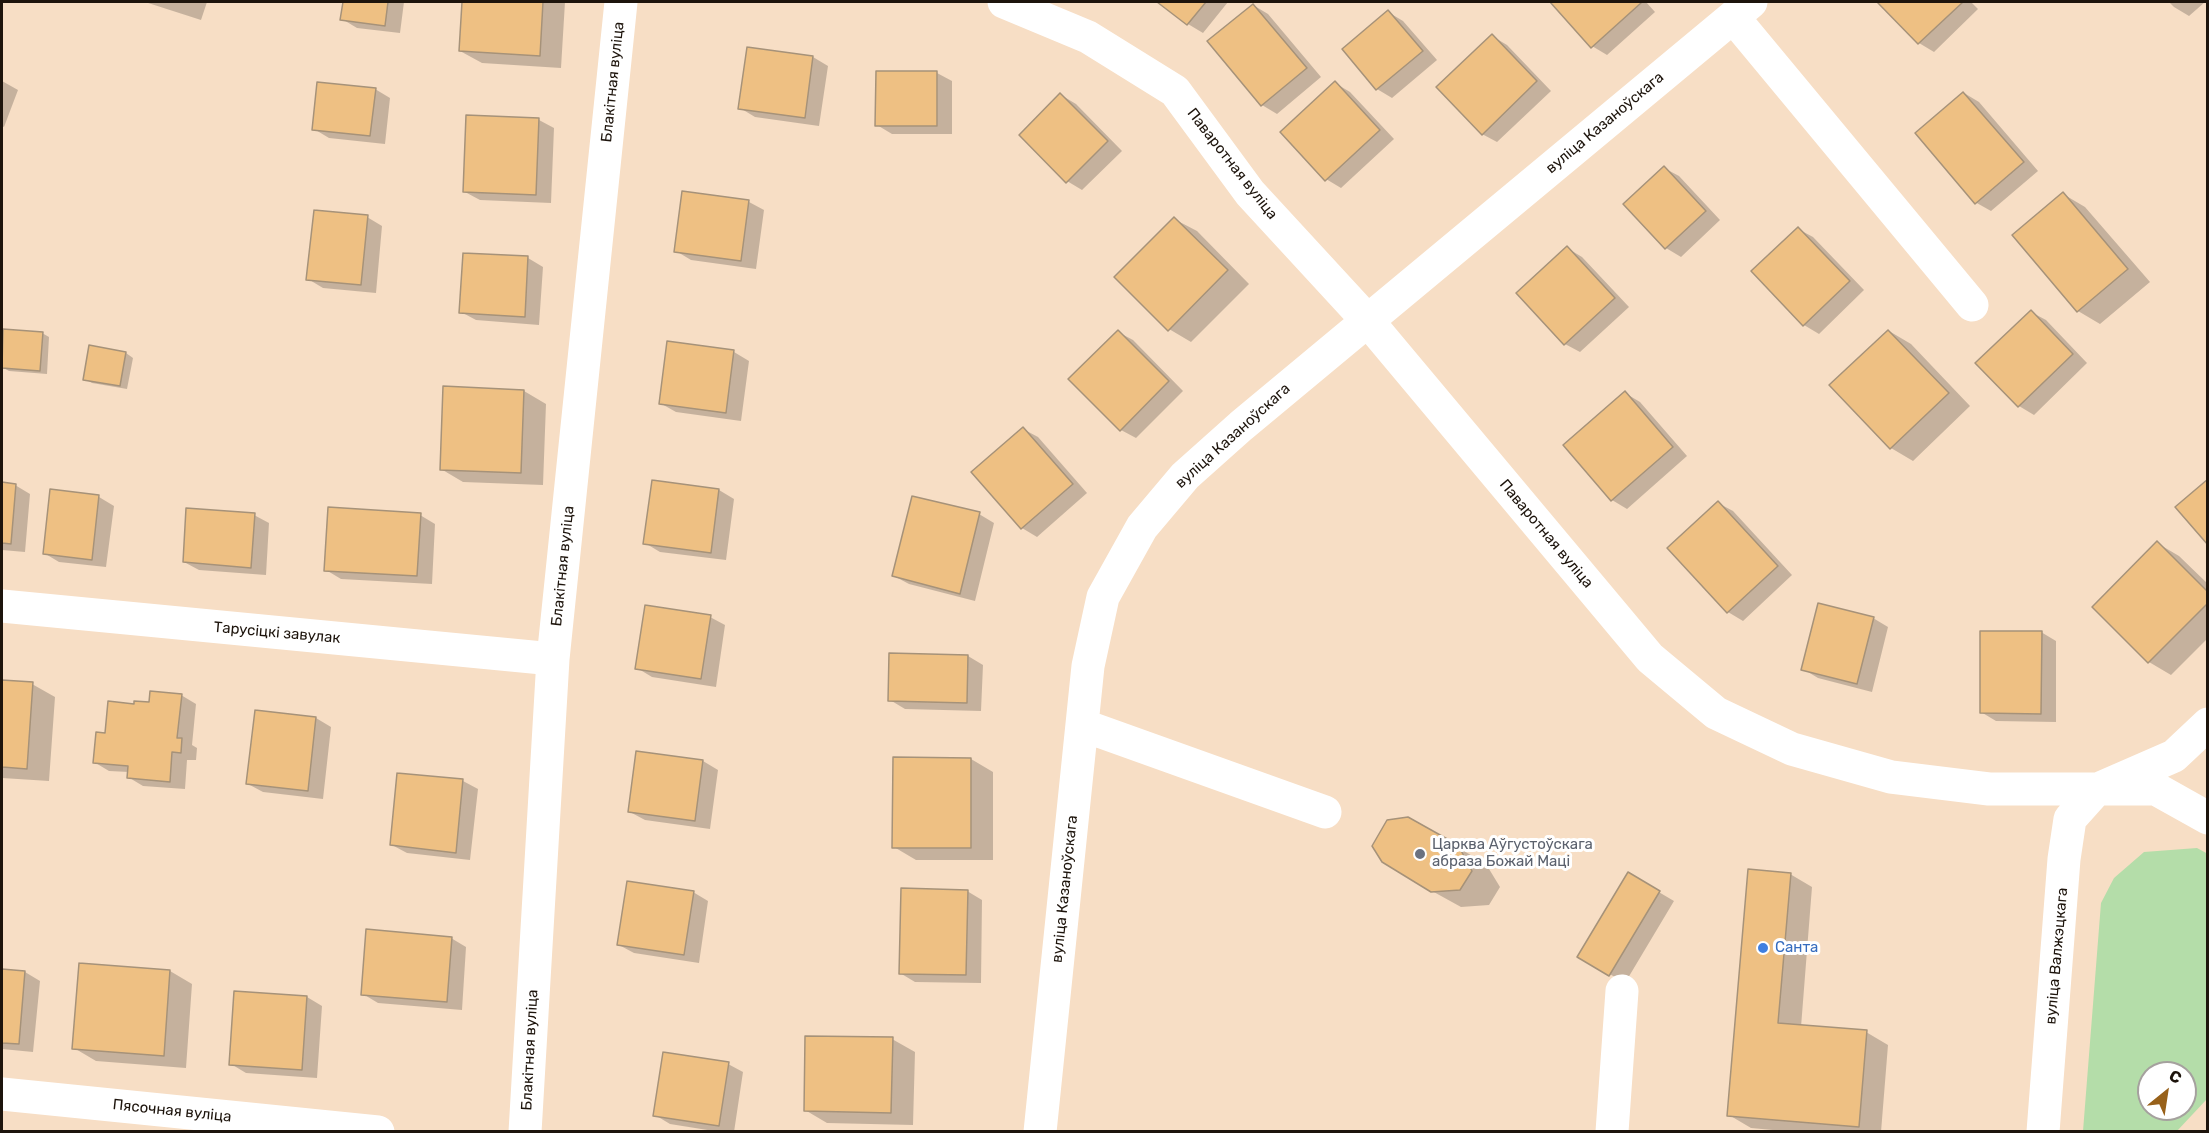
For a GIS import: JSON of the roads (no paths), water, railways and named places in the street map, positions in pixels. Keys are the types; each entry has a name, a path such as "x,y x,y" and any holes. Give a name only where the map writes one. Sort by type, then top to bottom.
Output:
{"street":[{"name":"Блакітная вуліца","path":"525,1131 553,659 621,2"},
{"name":"Паваротная вуліца","path":"1004,2 1088,37 1176,91 1250,193 1367,320 1650,658 1716,713 1792,748 1891,777 1989,789 2096,790 2174,756 2208,724"},
{"name":"вуліца Казаноўскага","path":"1040,1131 1088,666 1103,597 1142,526 1185,476 1240,426 1742,9"},
{"path":"1742,9 1972,305"},
{"name":"Тарусіцкі завулак","path":"2,606 553,659"},
{"path":"1082,725 1324,812"},
{"path":"2174,756 2180,802"},
{"path":"2096,790 2156,789 2208,818"},
{"name":"вуліца Валжэцкага","path":"2043,1131 2063,871 2070,819 2096,790"},
{"path":"1612,1131 1622,991"},
{"name":"Пясочная вуліца","path":"2,1094 378,1131"}],"place":[{"name":"Царква Аўгустоўскага абраза Божай Маці","path":"1420,854"},
{"name":"Санта","path":"1763,948"}]}
